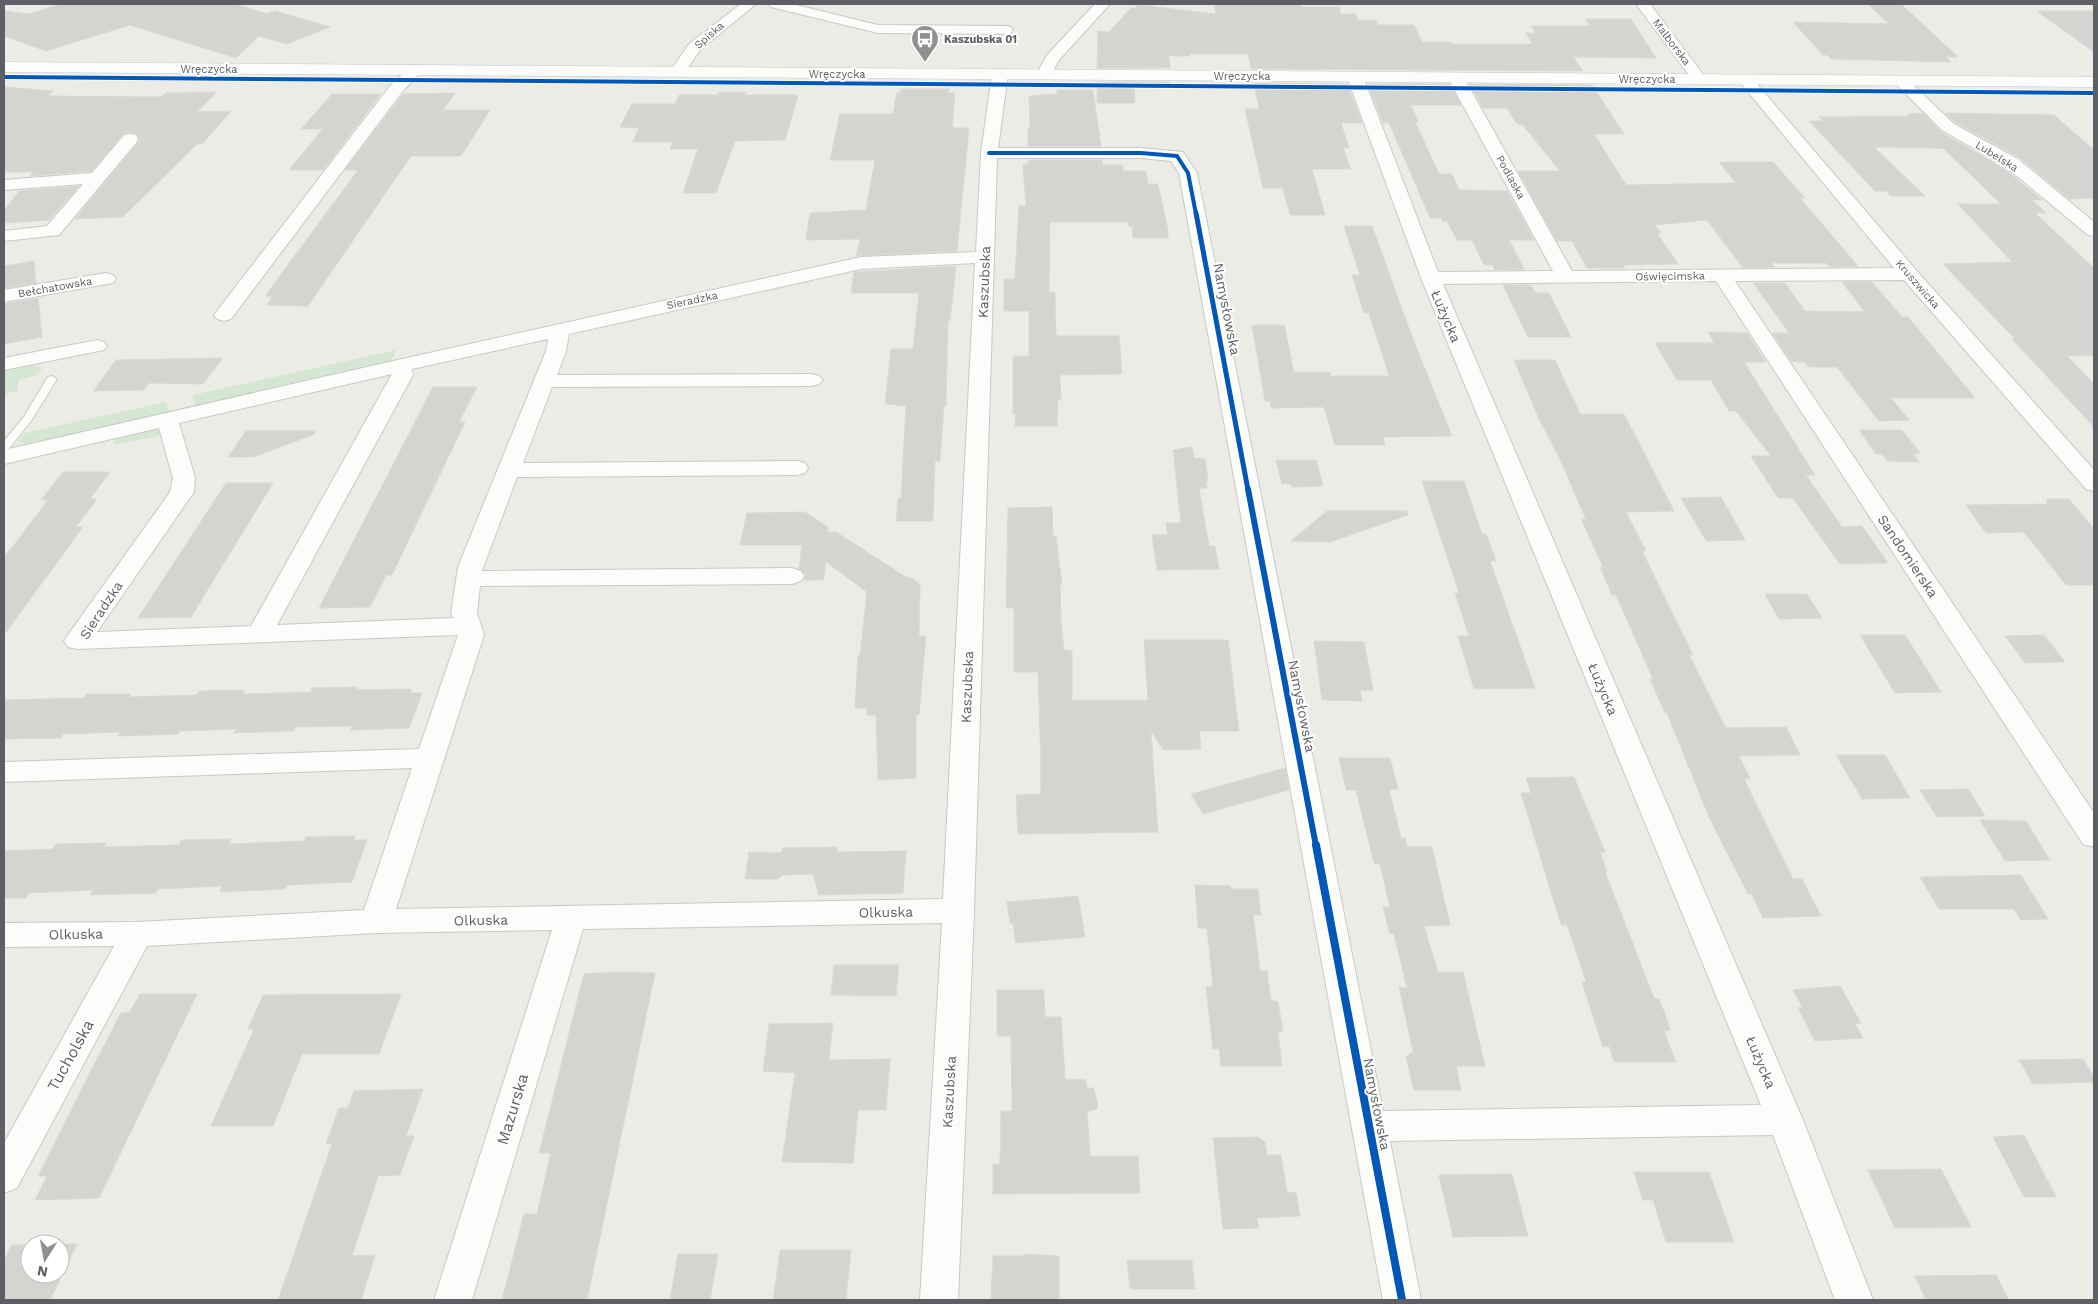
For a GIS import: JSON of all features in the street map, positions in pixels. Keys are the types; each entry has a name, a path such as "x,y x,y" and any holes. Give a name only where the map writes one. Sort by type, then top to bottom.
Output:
{"main road":[{"name":"Wręczycka","path":"4,67 2094,83"}],"street":[{"name":"Spiska","path":"677,73 694,47 749,4"},
{"path":"776,4 878,29 1006,30"},
{"path":"1044,75 1052,58 1103,4"},
{"name":"Malborska","path":"1643,4 1700,80"},
{"path":"224,315 396,89 415,70"},
{"name":"Kaszubska","path":"939,1300 958,911 989,154 1000,74"},
{"name":"Łużycka","path":"1355,77 1431,278 1785,1120 1854,1300"},
{"name":"Podlaska","path":"1456,78 1566,277"},
{"name":"Kruszwicka","path":"1746,80 1909,274 2094,484"},
{"name":"Lubelska","path":"1900,81 1948,127 2012,163 2094,231"},
{"path":"4,236 53,231 130,139"},
{"name":"Namysłowska","path":"989,154 1141,153 1177,156 1188,173 1402,1300"},
{"path":"4,185 98,178"},
{"name":"Sieradzka","path":"4,458 402,365 861,263 985,257"},
{"name":"Oświęcimska","path":"1431,278 1909,274"},
{"name":"Sandomierska","path":"1721,276 2094,836"},
{"name":"Bełchatowska","path":"4,296 106,279"},
{"path":"376,921 471,635 464,613 470,567 556,351 559,330"},
{"path":"4,364 97,346"},
{"path":"260,633 402,375 402,365"},
{"path":"544,381 812,380"},
{"name":"Sieradzka","path":"168,419 184,478 182,492 77,641 467,626"},
{"path":"508,470 796,468"},
{"path":"468,579 792,576"},
{"path":"4,772 430,758"},
{"name":"Olkuska","path":"4,935 137,934 376,921 958,911"},
{"name":"Mazurska","path":"453,1300 570,918"},
{"name":"Tucholska","path":"4,1177 137,934"},
{"path":"1369,1126 1785,1120"}],"lane":[{"path":"4,448 52,379"}],"green space":[{"path":"396,350 391,362 195,407 193,395"},
{"path":"29,364 42,368 38,375 18,380 18,391 4,394 4,367"},
{"path":"166,402 169,412 29,444 21,443 19,440 25,433"},
{"path":"156,428 160,429 163,435 114,445 113,441 120,435"}],"building":[{"path":"61,4 236,4 267,14 275,11 330,27 287,44 259,36 236,58 130,25 46,51 4,36 4,11 29,14"},
{"path":"1214,4 1300,4 1302,7 1339,7 1341,14 1356,14 1358,20 1376,20 1377,25 1414,25 1422,42 1451,42 1451,44 1532,44 1526,33 1536,33 1531,26 1590,26 1585,19 1631,19 1656,58 1573,57 1583,71 1251,69 1248,54 1190,54 1190,56 1169,56 1170,68 1097,68 1098,31 1109,32 1131,8 1135,8 1138,5 1216,14"},
{"path":"1868,4 1901,4 1958,57 1946,57 1951,62 1831,59 1827,55 1823,55 1793,22 1889,24"},
{"path":"2037,11 2094,11 2094,52"},
{"path":"1097,82 1170,82 1170,86 1134,85 1135,103 1097,103"},
{"path":"1254,83 1347,84 1362,123 1341,123 1349,148 1343,148 1351,169 1312,169 1325,215 1290,215 1283,188 1263,188 1245,109 1259,109"},
{"path":"1368,84 1449,84 1461,105 1411,105 1418,122 1415,122 1439,174 1452,174 1459,190 1507,191 1534,240 1509,240 1524,269 1495,270 1493,265 1484,265 1472,240 1457,240 1447,221 1443,221 1441,218 1430,218 1389,123 1383,123"},
{"path":"1470,84 1592,85 1624,134 1594,134 1626,185 1736,183 1719,162 1773,162 1805,198 1800,198 1858,266 1830,267 1826,263 1771,263 1775,267 1743,268 1707,220 1655,225 1661,233 1657,233 1678,264 1623,265 1625,268 1587,268 1572,241 1557,241 1518,171 1560,171 1522,124 1517,124 1507,108 1483,108"},
{"path":"4,87 53,91 47,96 161,97 166,93 217,92 197,112 231,111 202,144 197,144 123,217 75,219 140,140 138,134 130,132 123,134 91,171 30,176 34,172 4,172"},
{"path":"901,89 949,89 948,93 955,93 952,128 969,128 957,251 856,256 860,239 806,240 810,213 866,210 875,160 830,160 840,114 893,114 897,93 900,93"},
{"path":"1057,90 1093,90 1101,146 1028,146 1028,128 1030,128 1029,96 1057,94"},
{"path":"719,92 746,92 745,95 798,95 785,140 735,141 716,193 683,193 698,149 670,149 673,142 633,142 639,128 620,127 632,104 675,104 679,95 718,95"},
{"path":"455,93 443,110 490,110 461,156 411,156 308,306 267,305 272,296 265,296 358,170 345,170 403,94"},
{"path":"332,94 381,94 323,170 289,170 323,129 301,129"},
{"path":"1923,113 1941,132 2005,169 2042,200 2032,200 2046,213 2035,213 2094,268 2094,355 2067,356 2094,384 2094,427 2012,339 2015,339 1943,264 2012,262 1958,204 2001,204 1944,149 1874,147 1925,196 1891,196 1886,191 1875,191 1809,121 1824,121 1819,117 1910,116 1908,114"},
{"path":"1945,113 2054,115 2094,150 2094,198 2069,199 2019,157 1955,122"},
{"path":"1028,160 1102,160 1103,165 1123,165 1123,171 1146,171 1148,184 1158,184 1168,230 1168,238 1133,238 1132,227 1129,227 1128,222 1050,222 1049,292 1055,292 1056,336 1119,336 1122,374 1060,375 1061,400 1058,400 1057,426 1015,426 1016,414 1013,414 1013,356 1029,356 1029,311 1004,311 1004,279 1015,279 1019,206 1026,206 1023,164 1028,164"},
{"path":"79,186 49,220 4,223 4,211 19,191"},
{"path":"1344,226 1372,226 1411,334 1452,436 1383,437 1385,445 1335,445 1324,407 1271,408 1270,401 1265,401 1252,325 1284,325 1294,372 1330,372 1331,376 1389,376 1369,313 1364,313 1352,275 1360,275"},
{"path":"34,261 36,283 4,288 4,266"},
{"path":"956,266 950,321 948,321 946,406 944,406 940,461 935,461 933,521 896,521 898,498 901,498 906,406 885,404 891,349 913,349 919,293 851,293 854,272"},
{"path":"1842,282 1872,282 1902,317 1908,317 1975,398 1891,398 1909,420 1879,421 1837,367 1809,367 1805,362 1792,362 1772,333 1789,333 1753,283 1785,283 1805,311 1865,312"},
{"path":"1503,285 1531,285 1536,293 1549,293 1571,337 1528,337"},
{"path":"38,298 42,337 4,344 4,304"},
{"path":"1708,332 1747,333 1766,362 1744,362 1815,475 1806,475 1842,527 1862,526 1888,563 1840,564 1793,498 1778,498 1751,456 1771,456 1736,411 1729,411 1711,380 1677,380 1655,343 1714,343"},
{"path":"223,358 203,384 149,383 144,390 93,391 116,360"},
{"path":"1514,360 1555,360 1580,414 1624,414 1674,511 1626,512 1646,551 1642,551 1693,655 1689,655 1726,728 1786,727 1800,755 1739,756 1750,778 1744,779 1793,879 1802,879 1821,916 1763,918 1752,894 1748,894 1709,817 1667,713 1665,713 1650,679 1653,679 1616,595 1612,595 1600,567 1603,567 1581,519 1586,519 1559,457 1539,419"},
{"path":"433,387 477,387 459,422 465,422 392,575 386,575 370,607 319,608"},
{"path":"1859,430 1902,430 1920,453 1913,454 1919,462 1888,461 1882,454 1876,454"},
{"path":"246,431 314,431 315,434 253,457 228,457"},
{"path":"1192,447 1194,458 1205,459 1207,488 1199,488 1209,546 1215,546 1219,569 1157,570 1152,535 1168,535 1166,523 1181,523 1173,450"},
{"path":"1276,460 1316,460 1323,486 1292,487 1291,484 1282,484"},
{"path":"63,472 110,472 90,499 97,499 76,527 83,527 4,635 4,558 48,500 41,500"},
{"path":"1422,481 1464,481 1482,534 1486,534 1496,561 1490,561 1535,688 1474,689 1458,636 1469,636 1455,593 1459,593"},
{"path":"226,483 273,483 191,617 138,618"},
{"path":"1721,497 1745,540 1706,541 1681,498"},
{"path":"2047,499 2069,499 2094,529 2094,585 2066,585 2024,532 1986,533 1966,505 2047,504"},
{"path":"1052,507 1053,536 1056,536 1062,585 1060,585 1061,624 1064,650 1072,651 1072,700 1148,700 1144,640 1228,640 1239,731 1199,731 1201,749 1163,750 1151,731 1158,832 1018,834 1016,795 1041,794 1040,731 1038,672 1014,672 1014,608 1006,608 1008,508"},
{"path":"1327,511 1407,511 1408,515 1330,542 1291,541"},
{"path":"805,512 828,527 828,532 836,532 906,577 914,579 920,585 919,636 926,636 919,715 916,715 916,778 878,780 876,715 867,715 867,708 855,708 858,655 860,655 867,592 826,562 823,580 804,580 806,575 799,569 802,545 740,545 747,513"},
{"path":"1765,594 1807,594 1822,618 1779,619"},
{"path":"1860,635 1905,635 1941,692 1895,693"},
{"path":"2044,635 2065,662 2025,663 2005,636"},
{"path":"1314,641 1364,642 1373,690 1360,690 1362,701 1322,700"},
{"path":"357,687 356,690 411,689 410,693 422,693 409,728 351,730 352,726 295,727 294,731 234,733 237,729 180,731 178,734 118,736 121,732 63,734 61,738 4,739 4,700 84,698 86,694 131,694 129,697 197,695 199,691 245,690 243,694 311,692 312,688"},
{"path":"1836,755 1885,755 1910,798 1862,799"},
{"path":"1339,758 1390,758 1398,789 1389,790 1401,838 1405,838 1407,847 1432,847 1450,925 1424,926 1438,972 1463,972 1485,1066 1456,1066 1461,1090 1414,1090 1406,1057 1413,1051 1399,987 1407,988 1394,934 1390,934 1383,907 1390,907 1380,864 1374,863 1356,790 1346,790"},
{"path":"1285,768 1289,790 1203,814 1191,794"},
{"path":"1574,777 1605,852 1600,852 1607,872 1605,872 1654,998 1659,999 1665,1014 1670,1030 1664,1031 1676,1062 1614,1062 1609,1046 1603,1047 1582,982 1586,981 1567,925 1561,925 1521,793 1531,793 1526,778"},
{"path":"1968,789 1985,816 1937,817 1920,790"},
{"path":"1980,820 2026,821 2050,860 2005,861"},
{"path":"355,836 354,840 367,840 352,882 287,885 285,889 220,892 222,886 158,889 156,893 90,895 93,890 29,893 26,898 4,898 4,851 53,849 56,844 106,843 104,847 179,845 181,840 231,839 229,844 304,841 306,837"},
{"path":"837,847 837,852 906,851 903,893 819,895 813,874 782,875 778,879 745,879 749,852 781,853 783,848"},
{"path":"2021,875 2048,919 2021,920 2014,909 1939,909 1920,877"},
{"path":"1195,885 1231,886 1230,889 1258,889 1261,915 1253,915 1260,971 1267,971 1271,1000 1278,1002 1283,1031 1278,1032 1282,1066 1221,1066 1219,1049 1213,1049 1206,987 1213,986 1207,928 1198,928"},
{"path":"1078,896 1085,937 1016,943 1013,924 1010,923 1007,902"},
{"path":"834,965 899,965 896,996 831,995"},
{"path":"615,972 655,973 587,1300 502,1300 524,1214 537,1214 551,1153 539,1153 584,974"},
{"path":"1840,986 1861,1023 1855,1024 1863,1038 1815,1041 1798,1008 1803,1008 1793,990"},
{"path":"997,990 1044,990 1045,1017 1061,1017 1065,1079 1086,1080 1087,1088 1094,1088 1098,1108 1087,1112 1090,1156 1138,1156 1140,1193 993,1194 993,1164 1000,1164 1001,1111 1012,1111 1011,1036 997,1036"},
{"path":"140,994 197,994 99,1198 35,1200 47,1176 38,1176 97,1059 121,1013 130,1012"},
{"path":"401,994 379,1054 302,1054 273,1126 211,1126 254,1029 248,1029 263,995"},
{"path":"833,1023 829,1060 890,1059 886,1110 858,1110 853,1163 782,1162 795,1073 763,1071 769,1024"},
{"path":"2083,1059 2094,1077 2094,1082 2033,1084 2019,1060"},
{"path":"423,1089 406,1136 414,1136 400,1175 378,1176 352,1256 375,1255 361,1300 278,1300 332,1144 326,1144 339,1108 348,1108 354,1091"},
{"path":"2024,1135 2056,1197 2024,1197 1993,1137"},
{"path":"1258,1137 1265,1142 1267,1155 1281,1155 1287,1192 1296,1193 1300,1216 1257,1218 1259,1228 1223,1229 1213,1138"},
{"path":"1941,1169 1971,1227 1895,1228 1868,1170"},
{"path":"1634,1172 1709,1172 1734,1242 1666,1242 1653,1200 1643,1200"},
{"path":"1512,1174 1528,1236 1453,1237 1439,1175"},
{"path":"70,1244 77,1244 70,1259"},
{"path":"12,1245 20,1245 20,1284 58,1284 50,1300 4,1300 4,1261"},
{"path":"780,1250 851,1250 846,1300 773,1300"},
{"path":"678,1254 718,1254 710,1300 670,1300"},
{"path":"1025,1254 1059,1256 1059,1300 991,1300 993,1256 1025,1256"},
{"path":"1127,1260 1192,1260 1195,1289 1130,1289"},
{"path":"1996,1275 2009,1300 1926,1300 1915,1276"}],"cycle path":[{"path":"4,77 2094,93"},
{"path":"989,153 1141,153 1177,156 1188,173 1402,1300"}],"place":[{"name":"Kaszubska 01","path":"925,63"}]}
